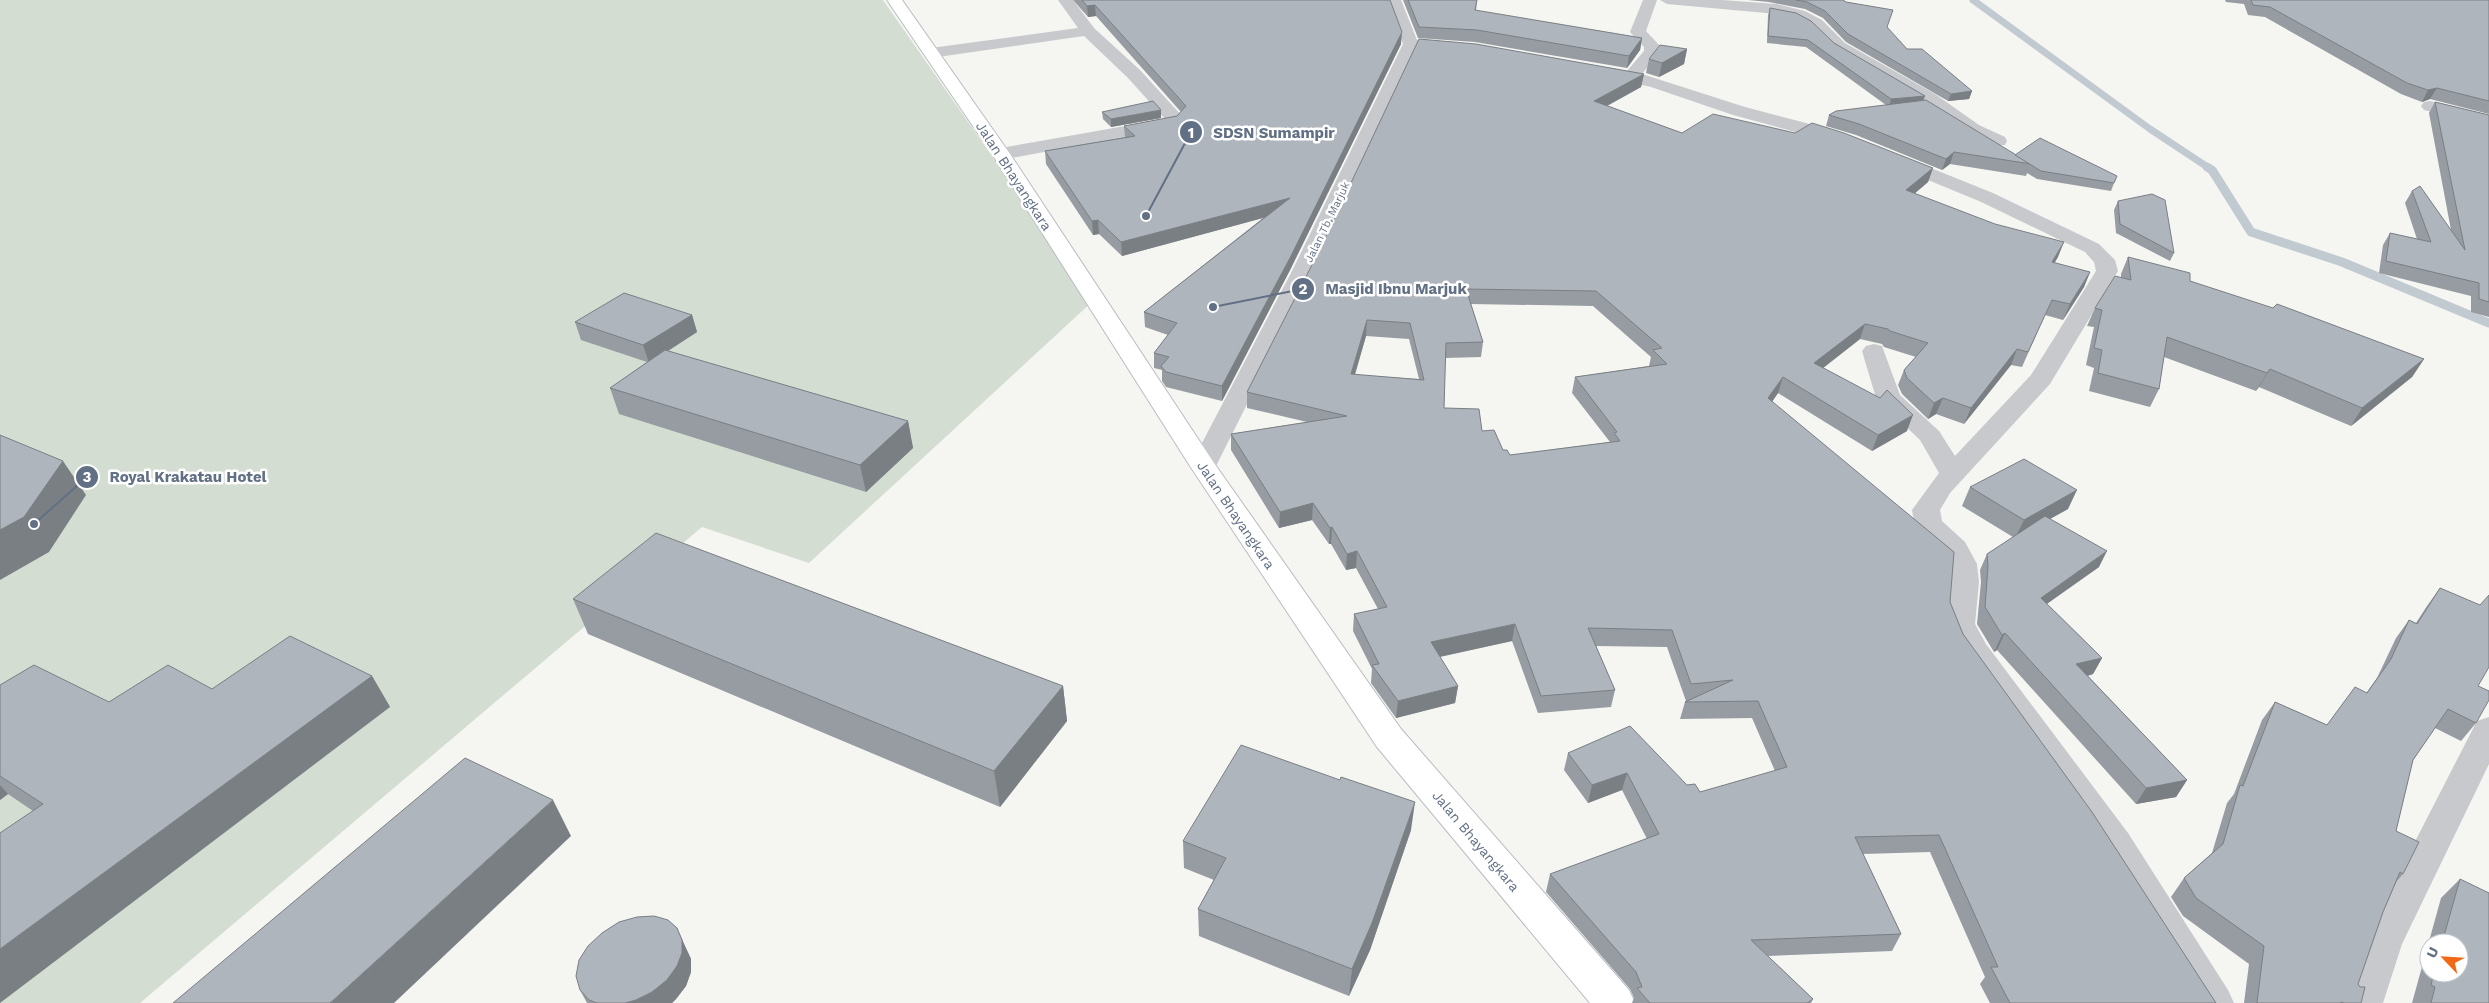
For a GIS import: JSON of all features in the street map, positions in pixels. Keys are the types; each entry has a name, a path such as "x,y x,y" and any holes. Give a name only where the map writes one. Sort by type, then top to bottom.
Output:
{"street":[{"name":"Jalan Bhayangkara","path":"894,0 1001,154 1203,466 1389,738 1615,1003"},
{"path":"1001,154 1175,122 1173,116 1134,74 1088,30 1065,0"},
{"path":"1394,0 1411,44 1469,49"},
{"path":"1632,76 1652,52 1652,46 1638,32 1642,17 1650,0"},
{"path":"1667,0 1704,1 1777,9 1800,14 1816,23 1839,46 1929,98 1973,129 1998,141"},
{"path":"931,53 1088,30"},
{"name":"Jalan Tb. Marjuk","path":"1203,466 1240,398 1307,263 1388,96 1411,44"},
{"path":"1588,68 1632,76 1762,118 1801,126 1871,150 1986,197 2092,248 2104,260 2107,271 2041,378 1952,473 1926,510 1928,524 1955,549 1962,564 1964,582 1960,624 1973,650 2025,718 2115,844 2214,1003"},
{"path":"2430,106 2489,121"},
{"path":"1874,351 1888,398 1930,436 1952,473"},
{"path":"2363,1003 2383,944 2489,730"}],"shaded area":[{"path":"0,0 883,0 1093,301 809,563 702,527 140,1003 0,1003"}],"building":[{"path":"1082,0 1390,0 1402,32 1291,256 1222,386 1166,372 1161,366 1169,357 1154,353 1177,323 1144,312 1290,198 1121,242 1098,220 1092,221 1045,151 1135,136 1124,126 1177,116 1186,106 1095,5 1087,6"},
{"path":"1408,0 1477,0 1475,10 1642,38 1629,56 1477,30 1419,27"},
{"path":"1796,0 1843,0 1893,10 1887,27 1907,49 1922,49 1972,91 1951,94 1848,34 1825,11 1807,2"},
{"path":"2251,0 2489,0 2489,101 2437,88 2428,90 2407,83 2270,7 2253,5"},
{"path":"1770,8 1796,13 1811,21 1834,43 1925,96 1891,99 1808,40 1768,36"},
{"path":"1419,39 1476,44 1644,74 1594,101 1682,133 1713,114 1795,133 1812,123 1844,133 1933,168 1906,190 1995,224 2064,242 2052,262 2090,272 2070,304 2052,300 2028,352 2017,349 1971,408 1943,398 1934,403 1907,378 1904,370 1928,343 1888,329 1865,324 1814,363 1880,398 1887,390 1913,415 1878,435 1783,377 1768,398 1954,552 1950,602 1963,634 2092,812 2216,1003 2010,1003 1991,967 1998,967 1939,835 1855,837 1901,934 1751,940 1813,999 1807,1003 1650,1003 1637,988 1642,987 1636,972 1550,874 1659,834 1627,773 1592,785 1568,753 1630,726 1687,785 1695,784 1700,792 1787,767 1758,701 1685,702 1733,680 1691,684 1672,630 1588,628 1615,690 1541,696 1515,624 1431,642 1458,686 1398,701 1372,665 1379,664 1354,614 1387,607 1357,551 1347,554 1332,527 1330,528 1313,503 1280,512 1231,434 1347,416 1247,392 1316,257","holes":["1466,289 1596,291 1662,348 1653,350 1667,364 1575,377 1617,432 1614,433 1620,441 1510,455 1507,450 1503,450 1494,430 1482,431 1479,409 1444,408 1446,343 1483,342","1367,320 1410,323 1424,380 1351,374"]},
{"path":"1660,45 1687,49 1662,63 1649,59"},
{"path":"1926,100 2031,164 1954,152 1946,159 1859,124 1829,115 1836,111"},
{"path":"1153,101 1161,110 1111,119 1102,112"},
{"path":"2435,102 2489,115 2489,302 2479,299 2479,283 2386,261 2390,233 2431,242 2412,191 2420,186 2465,250"},
{"path":"2040,138 2117,176 2114,183 2041,171 2015,155"},
{"path":"2152,194 2165,200 2174,253 2120,224 2118,201"},
{"path":"2128,257 2190,273 2190,281 2273,308 2277,304 2424,359 2362,408 2270,369 2267,373 2167,337 2159,389 2098,373 2102,350 2094,348 2102,310 2095,308 2115,276 2131,280"},
{"path":"624,293 692,315 643,345 575,322"},
{"path":"665,350 908,421 860,465 610,388"},
{"path":"0,435 63,461 24,517 0,530"},
{"path":"2024,459 2077,490 2024,520 1970,487"},
{"path":"2045,516 2107,551 2041,598 2102,658 2076,664 2187,780 2146,788 2005,633 2002,635 1985,607 1987,554"},
{"path":"656,533 1063,686 994,771 573,599"},
{"path":"2440,588 2480,605 2489,595 2489,667 2478,686 2489,691 2489,700 2476,723 2448,709 2413,760 2396,831 2419,842 2403,874 2400,872 2383,912 2358,984 2360,987 2365,987 2361,1003 2257,1003 2264,946 2196,898 2184,878 2223,844 2240,785 2243,786 2275,702 2327,725 2355,687 2367,693 2391,659 2409,620 2417,624"},
{"path":"290,636 372,676 0,949 0,833 43,804 0,776 0,685 34,665 109,702 168,665 212,689"},
{"path":"1241,745 1340,780 1341,777 1415,802 1372,923 1352,969 1198,909 1226,858 1183,841"},
{"path":"465,758 553,800 330,1003 173,1003"},
{"path":"2460,879 2489,893 2489,1003 2431,1003 2435,987 2431,985 2432,983 2469,983 2469,933 2445,933"},
{"path":"654,916 668,920 677,928 682,940 682,953 677,966 667,980 652,992 625,1003 597,1003 589,1000 580,990 576,976 579,960 588,946 602,933 619,922 637,917"}],"waterway":[{"path":"1973,0 2150,129 2209,168"},
{"path":"2207,167 2212,170 2251,232 2342,262 2489,323"}],"place":[{"name":"SDSN Sumampir","path":"1146,216"},
{"name":"Masjid Ibnu Marjuk","path":"1213,307"},
{"name":"Royal Krakatau Hotel","path":"34,524"}]}
